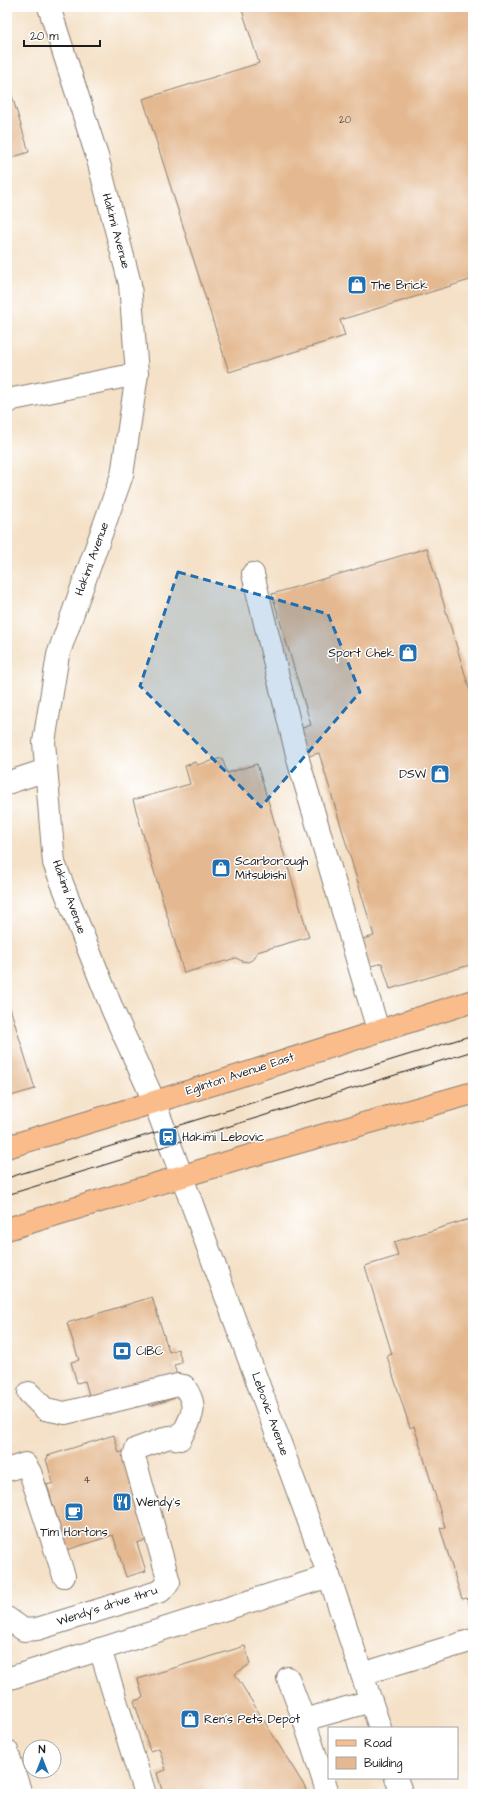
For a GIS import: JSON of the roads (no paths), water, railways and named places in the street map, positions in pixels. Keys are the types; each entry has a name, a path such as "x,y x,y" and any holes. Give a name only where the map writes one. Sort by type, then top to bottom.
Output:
{"main road":[{"name":"Eglinton Avenue East","path":"7,1147 473,1000"},
{"path":"7,1230 246,1157 473,1092"}],"street":[{"name":"Hakimi Avenue","path":"49,7 97,156 130,284 137,374 122,475 58,656 44,742 54,863 113,1011 154,1101"},
{"path":"7,403 13,399 137,374"},
{"path":"253,574 300,763 378,1030"},
{"path":"7,783 46,770"},
{"name":"Lebovic Avenue","path":"154,1101 329,1576 380,1727"},
{"name":"Wendy's drive thru","path":"7,1618 24,1630 37,1629 161,1591 169,1582 134,1457 136,1449 169,1437 180,1439 192,1413 192,1397 184,1386 178,1385 65,1413 45,1409 29,1393"},
{"path":"7,1470 26,1464 30,1472 64,1576"},
{"path":"7,1679 329,1576"},
{"path":"362,1674 473,1640"},
{"path":"100,1649 145,1794"},
{"path":"288,1678 304,1720 328,1794"},
{"path":"304,1720 371,1702"},
{"path":"7,1751 21,1794"},
{"path":"396,1779 402,1794"}],"tram line":[{"path":"7,1178 473,1035"},
{"path":"7,1195 473,1051"}],"place":[{"name":"The Brick","path":"357,285"},
{"name":"Sport Chek","path":"408,653"},
{"name":"DSW","path":"440,774"},
{"name":"Scarborough Mitsubishi","path":"221,868"},
{"name":"Hakimi Lebovic","path":"168,1137"},
{"name":"CIBC","path":"122,1351"},
{"name":"Wendy's","path":"122,1502"},
{"name":"Tim Hortons","path":"74,1512"},
{"name":"Ren's Pets Depot","path":"190,1719"}]}
